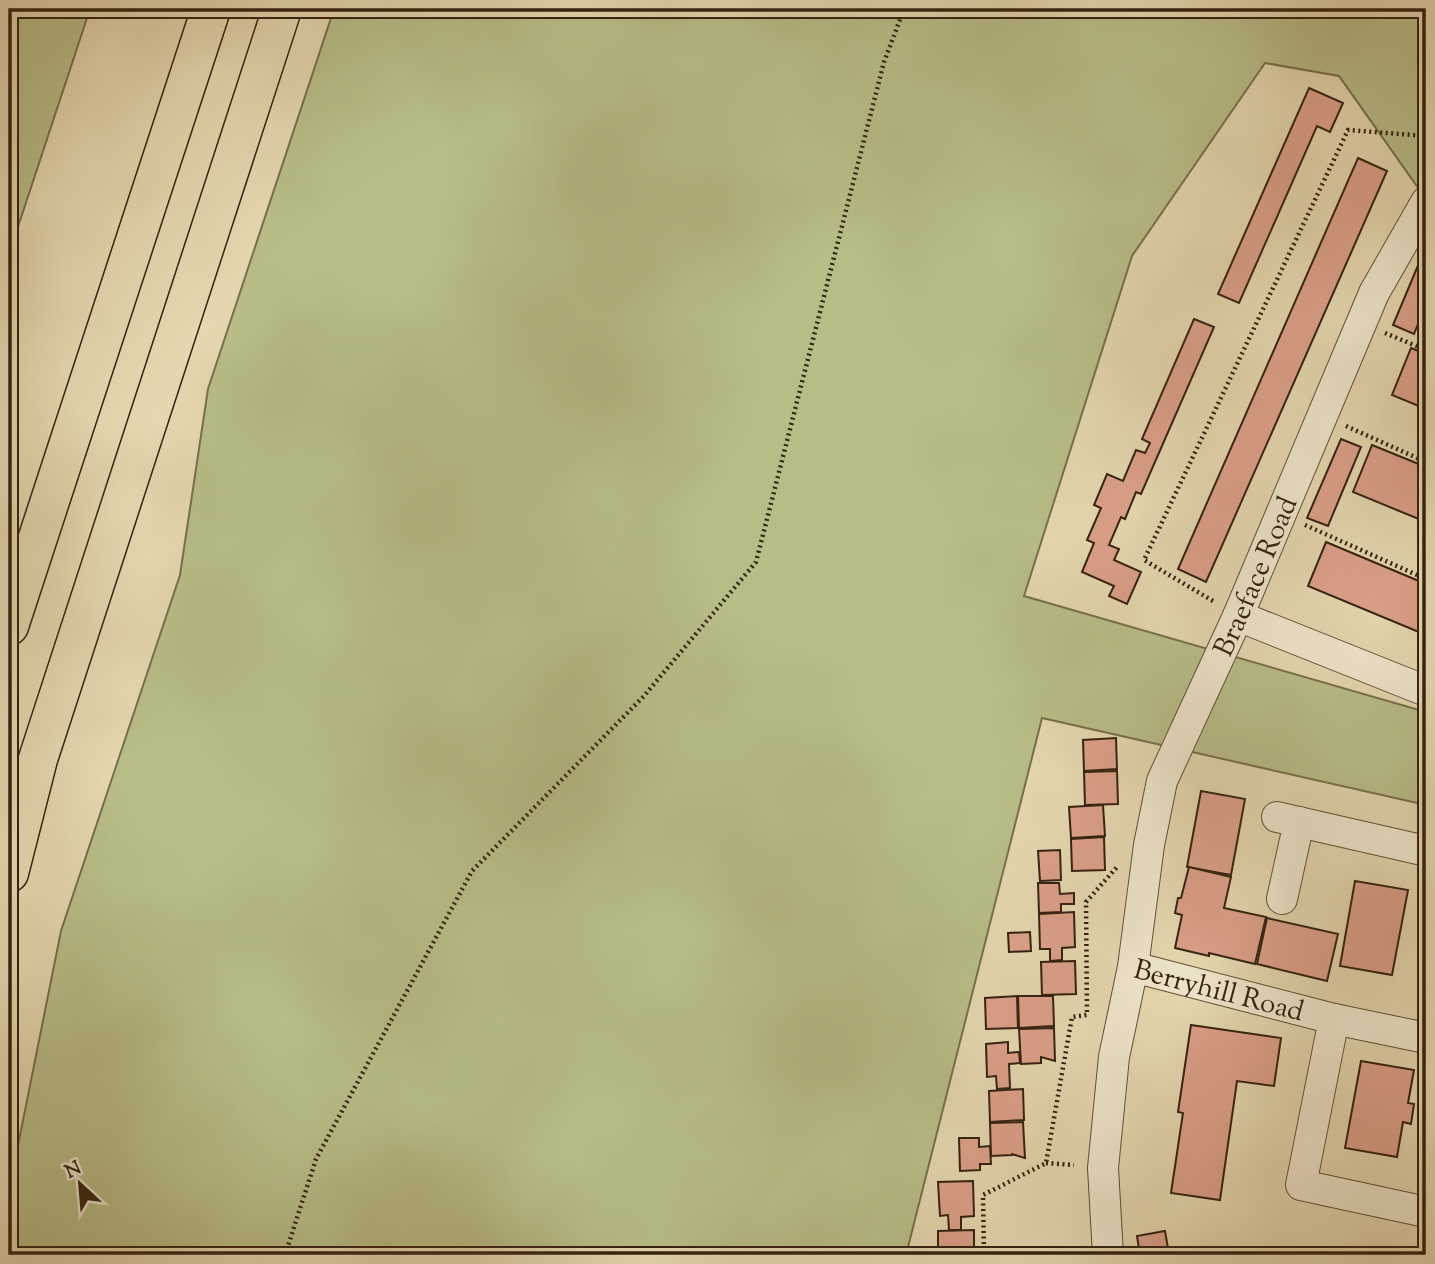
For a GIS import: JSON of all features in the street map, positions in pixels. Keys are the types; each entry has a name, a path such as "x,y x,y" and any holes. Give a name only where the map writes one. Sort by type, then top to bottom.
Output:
{"highway":[{"path":"9,626 211,9"},
{"path":"9,873 38,759 282,9"}],"street":[{"name":"Braeface Road","path":"1133,967 1149,845 1162,781 1238,616 1374,293 1426,202"},
{"path":"1238,616 1426,691"},
{"path":"1282,899 1288,819 1426,851"},
{"name":"Berryhill Road","path":"1108,1255 1103,1168 1114,1057 1133,967 1334,1018 1426,1038"},
{"path":"1334,1018 1301,1185 1426,1212"}],"path":[{"path":"285,1255 316,1159 472,871 644,696 756,562 884,62 904,9"},
{"path":"1238,616 1144,560 1348,130 1426,136"},
{"path":"1362,323 1426,350"},
{"path":"1323,416 1426,462"},
{"path":"1281,515 1426,579"},
{"path":"984,1255 983,1195 1046,1163 1072,1017 1087,1015 1086,902 1133,848 1149,845"}],"green space":[{"path":"9,9 90,9 9,254"},
{"path":"334,9 1426,9 1426,199 1339,76 1265,63 1132,256 1024,596 1426,712 1426,805 1042,718 906,1255 9,1255 9,1190 61,931 180,575 208,389"}],"building":[{"path":"1309,88 1343,103 1330,132 1317,126 1239,303 1218,294"},
{"path":"1358,158 1387,171 1206,582 1178,569"},
{"path":"1419,263 1426,266 1426,304 1414,334 1393,325"},
{"path":"1194,319 1214,327 1141,494 1136,492 1125,519 1121,517 1109,545 1119,549 1114,560 1141,572 1127,604 1109,596 1114,586 1082,572 1094,543 1087,540 1101,508 1094,505 1107,474 1123,481 1136,450 1145,453 1150,443 1142,439"},
{"path":"1411,348 1426,354 1426,409 1392,395"},
{"path":"1341,439 1361,447 1328,526 1307,518"},
{"path":"1372,445 1426,467 1426,522 1353,492"},
{"path":"1326,542 1426,584 1426,635 1308,586"},
{"path":"1116,738 1117,769 1084,771 1083,740"},
{"path":"1117,771 1118,804 1085,805 1084,772"},
{"path":"1201,791 1245,799 1231,875 1187,867"},
{"path":"1103,805 1105,836 1071,838 1069,807"},
{"path":"1104,837 1105,870 1072,871 1071,839"},
{"path":"1060,850 1061,880 1040,881 1038,851"},
{"path":"1189,867 1231,877 1224,908 1266,917 1255,964 1175,948 1182,915 1175,913"},
{"path":"1355,881 1408,890 1392,975 1340,966"},
{"path":"1038,883 1059,883 1060,894 1074,893 1074,904 1061,904 1061,912 1039,913"},
{"path":"1074,912 1075,947 1062,948 1062,960 1050,961 1050,949 1040,949 1039,914"},
{"path":"1267,918 1338,934 1327,981 1257,964"},
{"path":"1030,932 1031,951 1009,952 1008,933"},
{"path":"1075,961 1076,994 1042,995 1041,962"},
{"path":"1017,996 1018,1028 986,1029 985,998"},
{"path":"1018,996 1053,996 1054,1026 1019,1028"},
{"path":"1191,1025 1281,1038 1274,1086 1237,1081 1220,1200 1171,1193 1183,1113 1178,1112"},
{"path":"1054,1028 1055,1061 1041,1057 1041,1063 1021,1064 1019,1029"},
{"path":"1008,1042 1008,1053 1019,1052 1020,1063 1009,1064 1010,1088 997,1089 996,1076 987,1077 986,1044"},
{"path":"1361,1061 1414,1070 1408,1103 1414,1104 1411,1124 1403,1122 1397,1157 1345,1148"},
{"path":"1023,1089 1024,1120 990,1122 989,1091"},
{"path":"1023,1122 1025,1158 1012,1154 991,1156 990,1123"},
{"path":"959,1138 979,1138 979,1147 990,1146 991,1164 980,1164 980,1170 960,1171"},
{"path":"973,1181 974,1216 961,1217 961,1230 949,1230 948,1215 940,1216 938,1182"},
{"path":"974,1230 974,1255 938,1255 938,1231"},
{"path":"1165,1231 1169,1254 1140,1255 1137,1236"}]}
